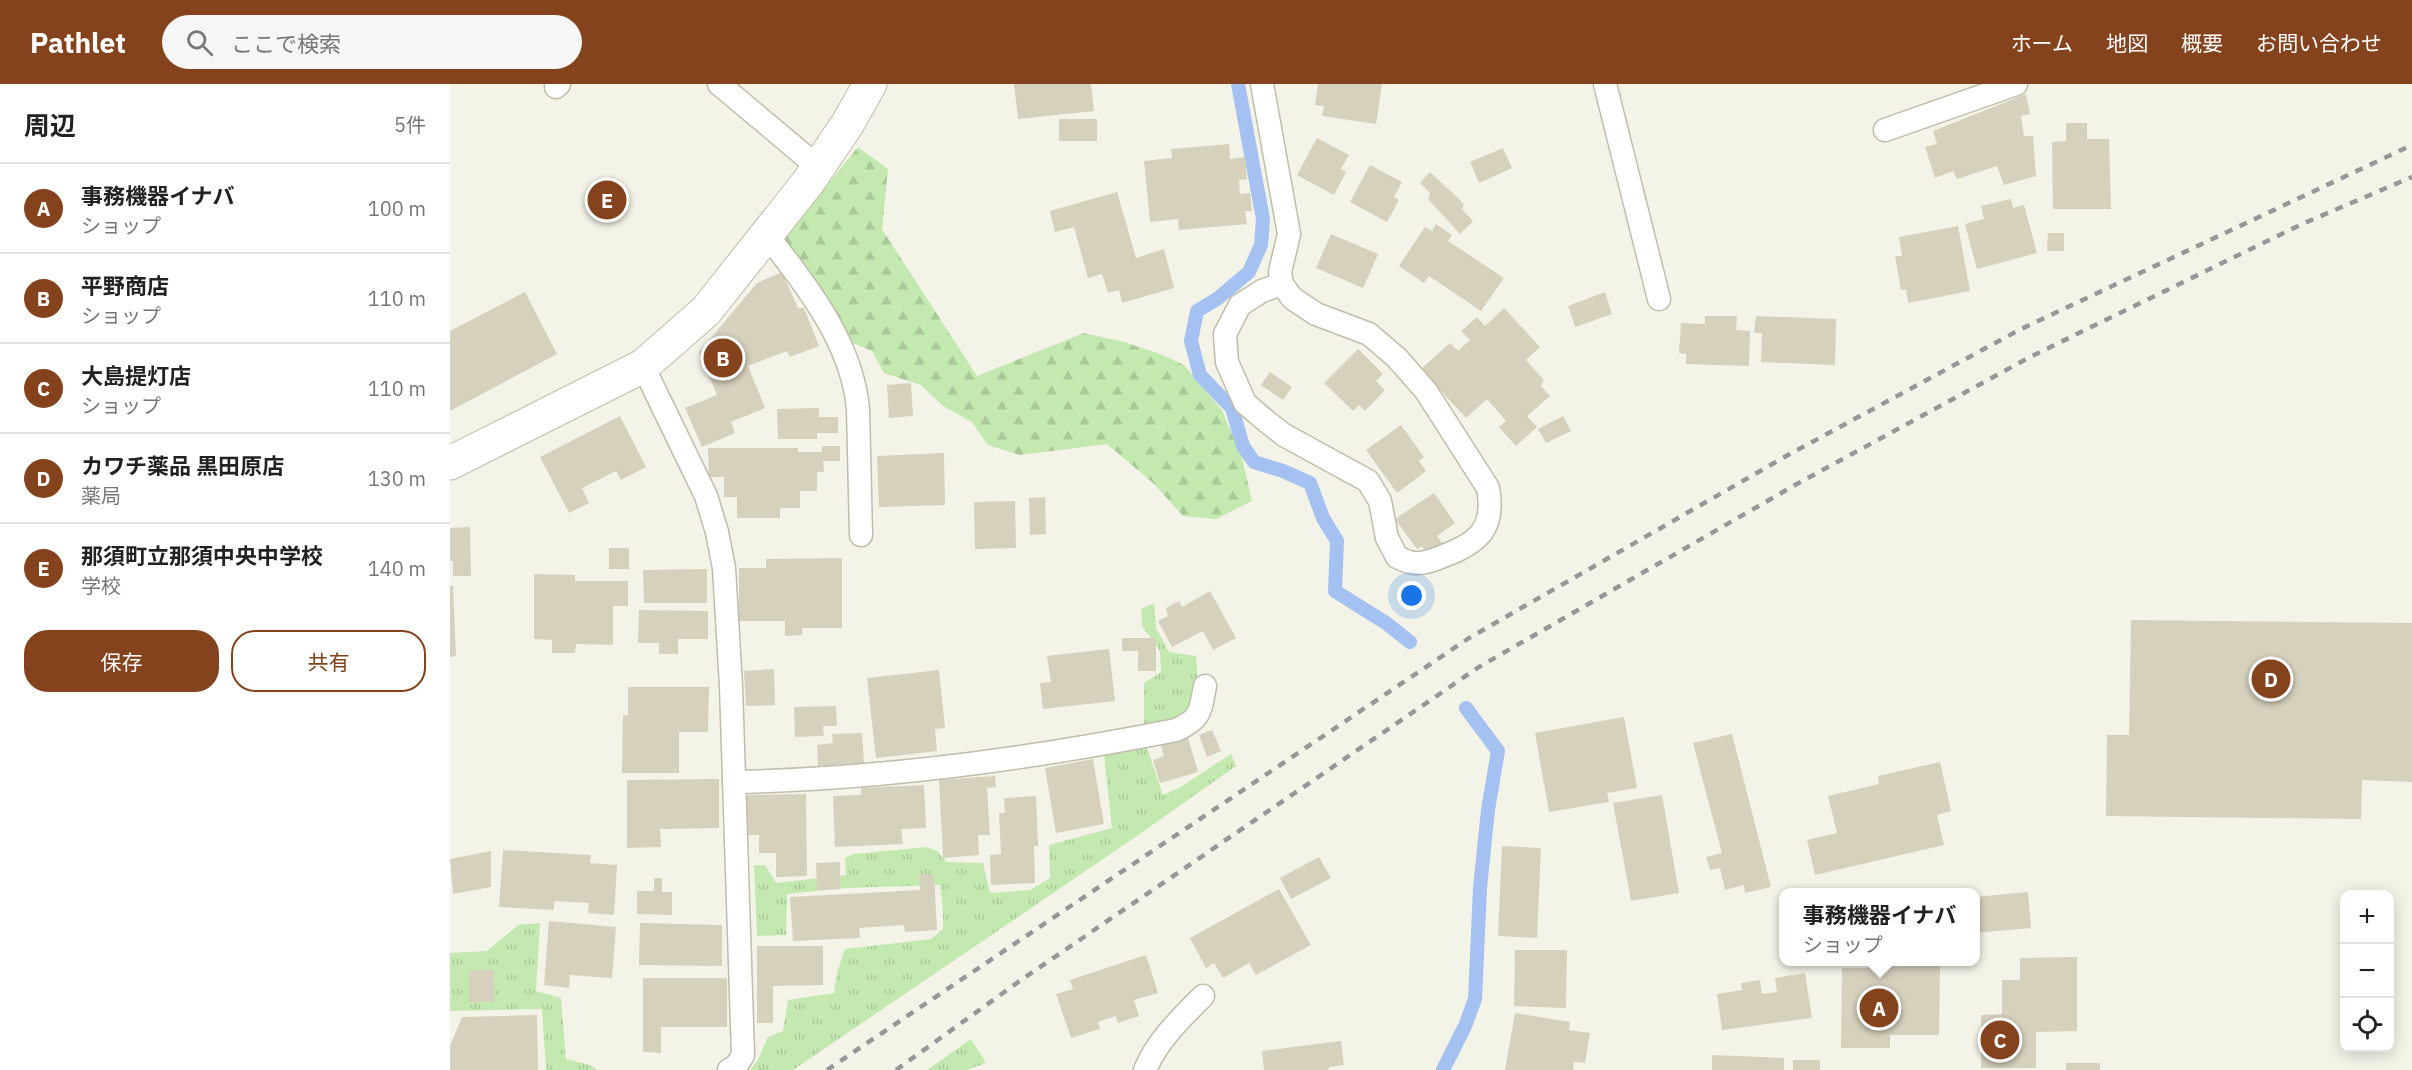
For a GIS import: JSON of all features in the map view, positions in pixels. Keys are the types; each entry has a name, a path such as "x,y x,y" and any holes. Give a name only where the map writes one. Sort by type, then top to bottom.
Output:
{"street":[{"path":"450,463 643,366 706,311 818,167 848,123 870,84"}],"lane":[{"path":"718,84 818,167"},
{"path":"1262,84 1289,234 1280,272 1282,284 1292,298 1316,314 1369,334 1397,358 1426,391 1488,488 1491,503 1489,516 1483,531 1470,546 1424,562 1415,563 1397,557 1387,538 1380,501 1368,481 1284,435 1245,403 1227,362 1225,334 1240,305 1262,291 1282,284"},
{"path":"1605,84 1659,299"},
{"path":"1885,130 2016,84"},
{"path":"766,234 798,274 823,312 851,371 857,391 861,535"},
{"path":"643,366 706,496 717,532 724,568 743,1055 737,1065 729,1070"},
{"path":"734,782 801,780 932,770 993,762 1176,730 1193,722 1200,712 1205,686"},
{"path":"1145,1070 1154,1052 1174,1025 1203,996"}],"green space":[{"path":"858,147 888,169 882,229 977,376 1084,333 1124,342 1160,354 1184,365 1222,410 1242,458 1252,501 1216,519 1183,516 1153,483 1107,444 1020,455 988,445 972,422 943,406 921,385 884,373 872,351 841,338 782,241"},
{"path":"1154,603 1156,628 1169,652 1196,656 1198,685 1190,713 1144,730 1144,683 1161,672 1160,651 1142,626 1141,609"},
{"path":"1146,745 1163,795 1179,788 1231,754 1236,766 793,1070 750,1070 758,1060 768,1037 783,1031 788,1000 834,993 837,972 845,949 931,939 943,929 940,885 846,888 787,894 786,935 757,936 754,865 765,865 776,883 846,875 845,858 854,854 927,847 937,851 947,862 983,863 990,893 1030,890 1050,878 1049,845 1112,828 1104,755"},
{"path":"540,923 536,991 561,998 566,1059 590,1065 598,1070 546,1070 542,1009 450,1011 450,953 487,951 518,925"},
{"path":"971,1039 986,1063 967,1070 927,1070"}],"building":[{"path":"1014,84 1091,84 1094,111 1018,119"},
{"path":"1318,84 1382,84 1376,124 1322,116 1324,106 1315,105"},
{"path":"2026,94 2030,114 2021,116 2024,136 2033,136 2036,176 2004,185 1997,166 1957,179 1953,171 1935,178 1925,147 1937,144 1933,131"},
{"path":"1059,119 1097,119 1097,141 1059,141"},
{"path":"2066,123 2087,123 2087,139 2109,139 2111,209 2053,209 2052,142 2066,141"},
{"path":"1317,138 1349,155 1341,169 1346,172 1334,195 1297,175"},
{"path":"1229,144 1230,159 1245,157 1247,179 1239,180 1240,194 1250,193 1252,211 1245,211 1247,224 1179,230 1178,219 1150,222 1144,161 1172,158 1171,149"},
{"path":"1503,148 1512,168 1479,183 1470,162"},
{"path":"1370,165 1402,182 1394,197 1399,200 1387,222 1350,202"},
{"path":"1430,172 1464,204 1462,209 1473,221 1460,234 1428,199 1430,193 1420,183"},
{"path":"1117,192 1136,258 1164,249 1174,288 1122,303 1119,290 1108,293 1102,274 1088,278 1074,227 1055,232 1050,211"},
{"path":"2011,199 2013,208 2024,205 2037,253 1977,269 1965,224 1984,219 1981,206"},
{"path":"1436,224 1452,235 1448,241 1504,278 1481,311 1429,276 1424,283 1399,266 1425,227 1432,231"},
{"path":"1958,226 1970,291 1908,303 1906,289 1901,290 1895,256 1902,256 1899,237"},
{"path":"2048,233 2064,233 2064,251 2047,251"},
{"path":"1331,234 1378,254 1363,288 1316,268"},
{"path":"782,272 798,308 804,308 819,346 790,357 787,351 748,366 765,408 731,422 735,433 702,447 685,408 717,395 699,352 757,283"},
{"path":"525,292 557,354 450,411 450,331"},
{"path":"1605,292 1612,314 1575,327 1568,306"},
{"path":"1504,308 1540,347 1526,360 1544,380 1541,386 1550,396 1527,416 1537,427 1516,446 1499,427 1506,421 1487,399 1466,418 1421,369 1450,343 1458,351 1470,340 1461,331 1477,317 1485,326"},
{"path":"1705,316 1737,316 1736,330 1750,331 1749,366 1686,364 1686,354 1679,353 1681,323 1705,324"},
{"path":"1756,316 1836,319 1835,365 1761,362 1762,333 1754,333"},
{"path":"1358,349 1383,374 1376,381 1385,390 1365,411 1359,405 1353,411 1324,383"},
{"path":"1270,372 1292,387 1283,400 1261,385"},
{"path":"911,383 913,416 889,418 887,385"},
{"path":"819,408 819,417 838,417 838,433 817,433 817,439 778,439 777,409"},
{"path":"620,416 646,467 621,480 616,471 582,488 589,503 569,513 540,457"},
{"path":"1563,416 1571,431 1546,443 1538,429"},
{"path":"1401,425 1424,457 1419,461 1426,471 1397,493 1366,450"},
{"path":"822,446 840,446 840,461 823,461 824,472 817,472 817,491 800,491 800,508 780,508 780,518 737,518 737,497 724,497 724,477 709,477 708,448 798,448 798,452 822,452"},
{"path":"944,453 945,505 879,507 877,456"},
{"path":"1434,493 1455,523 1437,536 1442,543 1427,553 1422,546 1417,549 1395,519"},
{"path":"1045,497 1046,534 1030,535 1029,498"},
{"path":"1015,501 1016,548 975,549 974,502"},
{"path":"470,527 471,576 453,576 453,561 450,561 450,528"},
{"path":"609,548 629,548 629,569 609,569"},
{"path":"842,558 842,628 802,628 802,635 785,636 785,621 739,621 739,568 766,568 766,559"},
{"path":"707,569 707,603 644,603 643,570"},
{"path":"534,574 575,575 575,581 628,581 628,606 613,606 613,645 576,644 575,653 552,653 552,640 534,639"},
{"path":"450,586 453,586 456,656 450,657"},
{"path":"1210,591 1236,638 1213,650 1203,631 1172,647 1158,621 1168,616 1166,608 1179,601 1182,607"},
{"path":"639,610 708,611 708,639 678,639 678,654 659,654 659,643 638,643"},
{"path":"2131,620 2412,623 2412,782 2362,780 2361,819 2106,816 2107,735 2129,735"},
{"path":"1122,638 1156,638 1156,671 1138,671 1138,651 1122,651"},
{"path":"1109,649 1115,701 1043,709 1040,683 1051,682 1047,656"},
{"path":"774,669 775,705 746,706 744,671"},
{"path":"939,670 945,728 935,729 937,751 876,758 867,678"},
{"path":"628,687 709,687 708,732 679,732 679,773 622,773 623,715 628,715"},
{"path":"836,706 837,726 823,726 824,736 795,737 794,707"},
{"path":"1624,717 1637,788 1607,793 1609,802 1549,812 1535,733"},
{"path":"1212,730 1221,751 1207,757 1199,735"},
{"path":"862,733 864,763 818,766 817,745 833,743 832,734"},
{"path":"1732,734 1771,887 1745,893 1744,885 1725,890 1720,868 1710,870 1706,857 1722,853 1693,743"},
{"path":"1188,738 1198,772 1160,783 1153,760 1164,756 1161,745"},
{"path":"1093,759 1104,824 1056,833 1045,768"},
{"path":"1940,762 1951,811 1937,815 1944,845 1815,875 1807,840 1837,833 1828,796 1879,784 1878,776"},
{"path":"995,776 996,787 987,788 990,835 978,835 979,855 943,858 939,780"},
{"path":"719,779 719,828 660,829 661,847 627,848 627,780"},
{"path":"924,785 926,828 901,829 903,844 835,847 833,796 861,795 861,788"},
{"path":"806,794 807,876 776,877 776,853 759,853 759,835 747,835 747,795"},
{"path":"1662,795 1679,893 1631,901 1613,803"},
{"path":"1036,796 1038,846 1034,846 1035,883 991,885 990,855 1001,854 999,813 1005,813 1004,798"},
{"path":"1502,846 1541,848 1537,938 1498,936"},
{"path":"503,850 591,855 590,863 617,865 614,915 588,913 589,903 554,901 554,910 499,907"},
{"path":"491,851 491,887 453,894 450,859"},
{"path":"1319,857 1331,878 1291,899 1280,878"},
{"path":"840,862 840,889 817,890 816,863"},
{"path":"934,874 937,930 905,932 904,925 859,928 860,938 793,941 790,897 920,890 919,875"},
{"path":"654,878 662,878 662,892 672,892 672,915 637,914 637,891 654,891"},
{"path":"1279,889 1311,945 1256,975 1249,963 1223,978 1214,963 1206,968 1190,938"},
{"path":"2028,892 2031,928 1980,933 1980,897"},
{"path":"549,921 616,927 612,978 570,975 569,988 544,985"},
{"path":"640,923 722,925 722,966 639,965"},
{"path":"757,946 823,946 823,985 773,986 773,1023 757,1023"},
{"path":"1515,950 1567,950 1566,1008 1514,1006"},
{"path":"1146,955 1158,993 1134,1000 1139,1016 1118,1023 1116,1016 1098,1022 1100,1029 1071,1038 1056,994 1073,989 1070,980"},
{"path":"2077,957 2077,1031 2036,1032 2036,1068 1981,1068 1981,1015 2002,1014 2002,980 2020,980 2020,958"},
{"path":"1891,966 1940,966 1939,1035 1890,1035 1890,1048 1841,1048 1842,968 1891,968"},
{"path":"469,970 494,970 494,1002 469,1002"},
{"path":"1805,973 1812,1018 1722,1030 1717,994 1742,990 1741,983 1760,980 1762,994 1777,992 1775,978"},
{"path":"643,978 727,978 727,1027 661,1027 661,1053 643,1052"},
{"path":"1515,1013 1570,1022 1569,1030 1590,1033 1585,1063 1574,1062 1573,1070 1505,1070"},
{"path":"537,1015 538,1070 450,1070 450,1046 462,1017"},
{"path":"1341,1041 1344,1065 1329,1067 1328,1070 1264,1070 1262,1051"},
{"path":"1712,1055 1784,1058 1784,1070 1712,1070"},
{"path":"1793,1060 1820,1060 1820,1070 1793,1070"},
{"path":"2066,1063 2100,1063 2100,1070 2066,1070"}],"waterway":[{"path":"1238,84 1263,219 1261,245 1249,272 1217,299 1197,311 1191,341 1200,375 1232,408 1243,446 1254,462 1310,483 1323,518 1337,541 1335,591 1386,623 1410,642"},
{"path":"1443,1070 1465,1026 1475,999 1480,888 1488,810 1498,751 1466,708"}],"railway":[{"path":"827,1070 1469,638 1788,455 2021,329 2412,145"},
{"path":"896,1070 1021,980 1479,667 1795,485 2032,356 2302,224 2412,177"}],"place":[{"name":"那須町立那須中央中学校","path":"607,200"},
{"name":"平野商店","path":"723,358"},
{"name":"カワチ薬品 黒田原店","path":"2271,679"},
{"name":"事務機器イナバ","path":"1879,1008"},
{"name":"大島提灯店","path":"2000,1040"}]}
